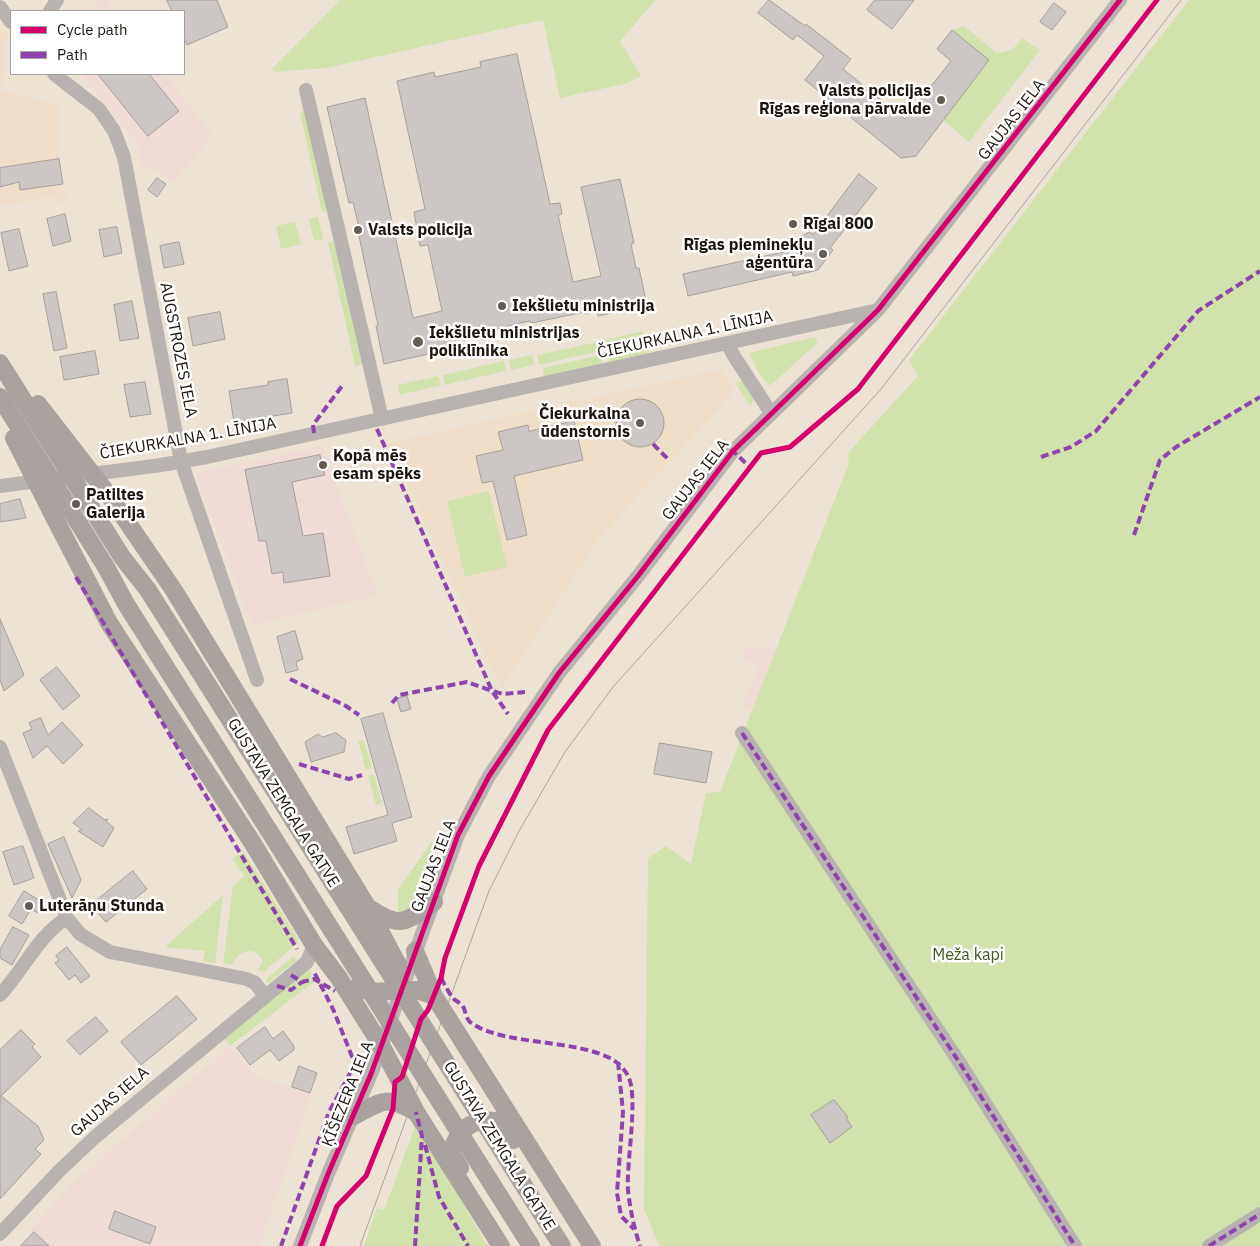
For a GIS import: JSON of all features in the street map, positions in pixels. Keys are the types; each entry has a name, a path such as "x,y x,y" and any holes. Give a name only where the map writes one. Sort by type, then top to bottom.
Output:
{"main road":[{"path":"0,356 110,496 148,550 368,908 398,965 401,989"},
{"name":"GUSTAVA ZEMGALA GATVE","path":"0,363 122,556 148,590 562,1246"},
{"name":"GUSTAVA ZEMGALA GATVE","path":"0,397 106,567 126,604 531,1246"},
{"path":"0,411 109,623 252,842 314,945 339,978 381,1045 416,1112 501,1246"},
{"path":"368,908 387,920 395,922 408,921 434,902"},
{"path":"415,950 434,996 592,1246"},
{"path":"339,978 363,990 382,992 401,989 417,990 434,996"},
{"path":"354,1116 388,1100 393,1100 416,1112"},
{"path":"470,1197 464,1175 451,1153 456,1138 468,1126 487,1119 501,1122 518,1146 538,1162"}],"street":[{"name":"GAUJAS IELA","path":"415,950 458,836 476,796 553,681 638,576 733,451 878,310 1120,0"},
{"path":"0,7 10,21"},
{"name":"AUGSTROZES IELA","path":"55,75 99,109 118,138 124,157 182,461 257,680"},
{"path":"306,90 382,419"},
{"name":"ČIEKURKALNA 1. LĪNIJA","path":"0,486 182,461 878,310"},
{"path":"728,344 770,413"},
{"path":"742,734 963,1068 1075,1246"},
{"path":"0,747 67,918 80,934 110,952 247,979 255,983 265,996"},
{"path":"0,995 15,979 48,932 67,918"},
{"name":"GAUJAS IELA","path":"0,1234 55,1174 94,1138 307,962 314,945"},
{"name":"ĶĪŠEZERA IELA","path":"300,1246 328,1174 354,1116 415,950"},
{"path":"1209,1246 1260,1214"}],"shaded area":[{"path":"101,0 104,0 112,10 88,10"},
{"path":"0,25 8,31 1,90 60,106 58,123 59,159 67,202 58,203 56,196 0,206"},
{"path":"82,75 165,75 213,136 172,183 156,169 142,169 137,143"},
{"path":"721,369 735,391 600,537 501,689 388,443"},
{"path":"322,446 378,595 252,625 195,473"},
{"path":"745,648 782,650 756,713 742,707 759,663 741,661"},
{"path":"230,1046 257,1077 311,1095 259,1246 21,1246 33,1232 30,1229 72,1184"}],"green space":[{"path":"340,0 656,0 620,41 641,76 624,84 560,98 543,20 326,68 275,72 272,69"},
{"name":"Meža kapi","path":"1189,0 1260,0 1260,1246 659,1246 644,1209 648,858 666,846 691,864 706,793 720,792 849,463 847,454 918,376 909,360"},
{"path":"964,26 997,53 1012,49 1022,38 1040,50 969,142 943,120 989,60 952,30"},
{"path":"306,111 328,211 322,212 300,112"},
{"path":"318,216 323,239 314,241 309,219"},
{"path":"295,222 301,244 281,249 276,226"},
{"path":"335,241 362,364 355,366 328,242"},
{"path":"643,331 645,340 603,350 601,341"},
{"path":"815,337 818,342 770,386 758,372 749,353"},
{"path":"598,342 600,351 539,365 537,355"},
{"path":"648,345 649,353 609,362 608,354"},
{"path":"532,355 534,365 511,370 509,360"},
{"path":"600,355 602,364 544,377 543,368"},
{"path":"504,361 506,371 445,385 443,375"},
{"path":"438,376 441,385 400,395 398,385"},
{"path":"742,380 754,399 750,406 736,384"},
{"path":"489,491 507,567 465,577 447,501"},
{"path":"364,740 372,768 366,770 358,741"},
{"path":"374,774 382,803 376,805 368,776"},
{"path":"434,839 441,839 414,908 398,915 398,889"},
{"path":"244,852 298,939 297,944 263,972 258,970 263,961 251,951 239,955 233,964 223,964 233,886 244,876 232,858"},
{"path":"223,895 215,963 203,961 205,951 165,947"},
{"path":"293,957 297,960 267,984 266,979"},
{"path":"309,969 314,982 230,1046 224,1037"},
{"path":"415,1127 458,1194 487,1246 364,1246 377,1208 384,1210"}],"building":[{"path":"167,0 217,0 228,27 187,45 185,40 185,10 172,10"},
{"path":"769,0 805,26 806,24 851,59 843,69 905,119 951,61 937,49 952,30 989,60 916,156 901,158 805,80 824,56 797,35 793,40 758,13"},
{"path":"875,0 914,0 892,29 867,10"},
{"path":"1054,3 1066,12 1052,30 1040,22"},
{"path":"517,54 550,204 560,203 562,214 558,215 573,282 601,276 581,187 620,179 634,243 631,244 636,268 639,268 647,305 598,316 597,311 585,314 585,312 531,323 530,321 515,324 497,329 498,331 444,343 445,345 432,348 433,353 384,364 376,326 378,325 359,236 361,236 353,202 349,203 327,107 365,98 413,318 442,311 428,245 420,246 414,212 425,209 397,81 434,72 435,77 481,67 480,62"},
{"path":"99,75 150,75 179,111 148,136"},
{"path":"59,159 63,184 20,190 19,182 0,187 0,168"},
{"path":"859,174 877,188 830,248 833,250 818,270 793,276 792,272 688,296 683,274 788,251 786,246 809,232 813,234"},
{"path":"157,178 166,184 157,197 148,190"},
{"path":"65,214 71,241 53,246 47,219"},
{"path":"117,227 122,253 104,257 99,230"},
{"path":"19,229 28,266 9,271 1,233"},
{"path":"179,242 184,264 164,268 160,246"},
{"path":"56,292 67,348 54,351 43,294"},
{"path":"132,301 139,338 120,341 114,305"},
{"path":"220,312 225,339 193,346 188,318"},
{"path":"95,351 99,374 64,380 60,357"},
{"path":"287,379 292,413 234,422 229,391 268,385 268,382"},
{"path":"145,382 151,414 130,417 124,385"},
{"name":"Čiekurkalna ūdenstornis","path":"640,399 649,401 657,406 662,414 664,423 662,432 657,440 649,445 640,447 631,445 623,440 618,432 616,423 618,414 623,406 631,401"},
{"path":"574,421 583,460 514,476 527,535 507,540 493,481 482,483 476,456 503,450 498,432 528,425 529,431"},
{"path":"320,455 325,475 292,482 303,536 323,533 330,576 284,583 283,572 272,574 266,541 259,541 245,470"},
{"path":"20,499 26,518 0,522 0,504"},
{"path":"0,619 24,675 4,691 0,680"},
{"path":"295,631 303,659 296,662 298,670 286,673 277,637"},
{"path":"57,667 80,696 63,710 40,680"},
{"path":"407,696 411,709 401,712 397,699"},
{"path":"383,713 412,817 392,823 397,841 354,854 346,827 388,815 361,719"},
{"path":"41,718 48,735 62,722 83,745 63,764 47,746 33,758 23,733 32,729 29,723"},
{"path":"336,733 346,740 344,752 311,762 305,742 318,734 322,737"},
{"path":"660,743 712,752 706,783 654,774"},
{"path":"89,808 105,820 108,819 106,821 114,828 103,847 78,831 82,830 73,823"},
{"path":"64,837 81,880 72,898 48,844"},
{"path":"23,846 34,878 14,885 3,852"},
{"path":"133,871 147,889 106,922 91,905"},
{"name":"Luterāņu Stunda","path":"24,891 44,903 38,913 31,909 22,924 9,916"},
{"path":"13,927 29,935 12,965 0,958 0,950"},
{"path":"67,947 90,976 81,983 75,975 69,980 55,963 59,960 56,956"},
{"path":"177,996 197,1019 141,1065 121,1042"},
{"path":"96,1017 108,1031 80,1055 67,1041"},
{"path":"265,1027 273,1039 283,1031 294,1046 294,1050 279,1061 270,1050 250,1065 237,1048"},
{"path":"21,1030 35,1044 32,1047 41,1057 1,1096 38,1126 44,1140 35,1149 41,1154 0,1199 0,1050"},
{"path":"299,1066 317,1073 310,1093 292,1087"},
{"path":"834,1100 848,1117 846,1118 852,1127 830,1143 811,1115"},
{"path":"115,1211 156,1227 150,1244 109,1229"},
{"path":"34,1232 49,1246 21,1246"}],"tram line":[{"path":"360,1246 489,891 519,831 565,752 613,687 881,389 1181,0"}],"marked path":[{"path":"1041,457 1071,447 1096,431 1198,311 1260,271"},
{"path":"314,433 313,425 342,386"},
{"path":"1134,535 1160,460 1176,447 1260,397"},
{"path":"377,429 492,691 503,694 525,692"},
{"path":"722,441 750,467"},
{"path":"653,444 669,460"},
{"path":"76,577 297,949"},
{"path":"290,679 346,706 359,715"},
{"path":"392,703 399,695 467,682 492,691 508,714"},
{"path":"742,733 963,1068 1075,1246"},
{"path":"299,764 349,779 362,775"},
{"path":"281,1246 329,1112 355,1064 333,1009 314,972"},
{"path":"291,975 302,982 314,979 335,991"},
{"path":"441,978 451,996 462,1005 470,1022 487,1031 508,1037 579,1048 600,1054 617,1063 628,1076 632,1099 628,1190 632,1218 640,1246"},
{"path":"277,986 291,990 302,982"},
{"path":"618,1062 623,1112 617,1193 621,1216 634,1229"},
{"path":"415,1246 422,1136 416,1112"},
{"path":"425,1145 439,1197 468,1246"},
{"path":"1209,1246 1260,1214"}],"cycle path":[{"path":"300,1246 328,1174 371,1074 458,835 489,776 559,673 638,576 733,451 878,310 1120,0"},
{"path":"322,1246 337,1206 366,1176 393,1109 395,1082 402,1077 421,1019 428,1010 441,978 445,958 479,866 548,730 761,453 790,447 858,389 1157,0"}],"place":[{"name":"Valsts policijas Rīgas reģiona pārvalde","path":"941,100"},
{"name":"Rīgai 800","path":"793,224"},
{"name":"Valsts policija","path":"358,230"},
{"name":"Rīgas pieminekļu aģentūra","path":"823,254"},
{"name":"Iekšlietu ministrija","path":"502,306"},
{"name":"Iekšlietu ministrijas poliklīnika","path":"418,342"},
{"name":"Čiekurkalna ūdenstornis","path":"640,423"},
{"name":"Kopā mēs esam spēks","path":"323,465"},
{"name":"Patiltes Galerija","path":"76,504"},
{"name":"Luterāņu Stunda","path":"29,906"}]}
